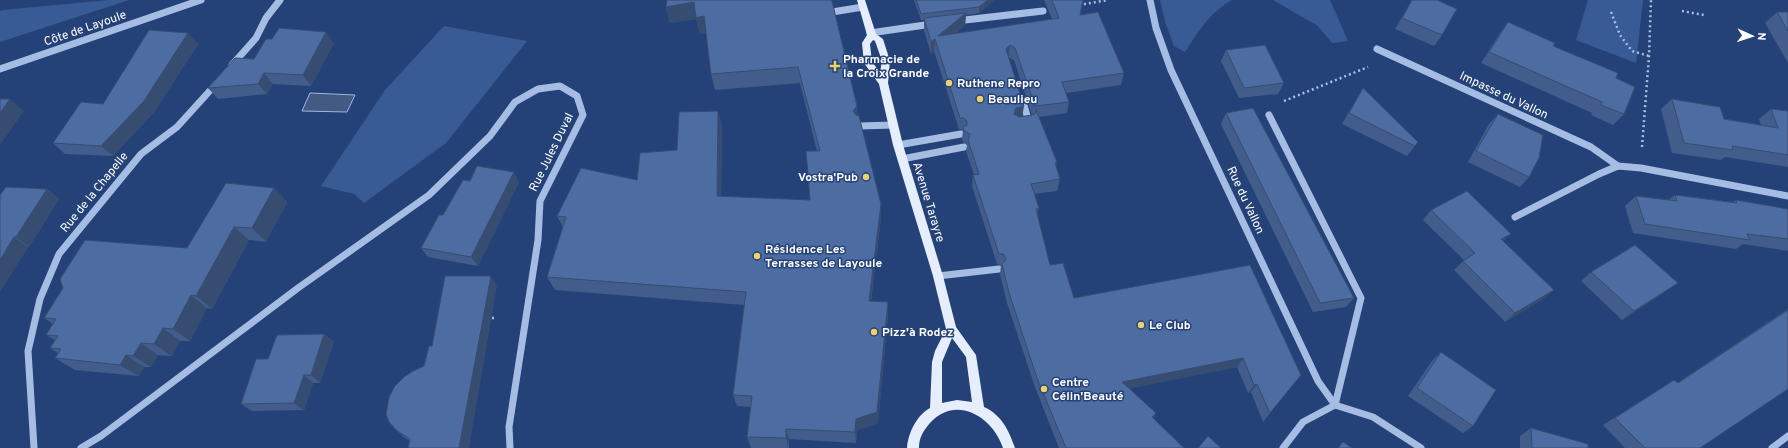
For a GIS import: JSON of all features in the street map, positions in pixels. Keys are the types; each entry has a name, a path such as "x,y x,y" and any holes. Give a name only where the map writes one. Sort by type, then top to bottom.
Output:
{"main road":[{"name":"Avenue Tarayre","path":"862,4 871,35 879,39 886,61 883,83"},
{"name":"Avenue Tarayre","path":"871,35 866,43 868,63 883,83 898,145 938,276 951,329 971,355 979,409"},
{"path":"936,411 937,362 940,351 951,329"},
{"path":"912,448 917,432 924,420 936,411 949,406 965,405 979,409 991,416 1000,426 1007,438 1009,448"}],"street":[{"name":"Côte de Layoule","path":"0,69 201,0"},
{"path":"224,74 256,38 266,18 280,0"},
{"name":"Rue du Vallon","path":"1150,0 1156,28 1171,70 1318,381 1335,405"},
{"path":"832,12 862,4"},
{"path":"952,21 1043,11"},
{"path":"871,35 937,23"},
{"name":"Impasse du Vallon","path":"1377,49 1591,147 1618,166"},
{"name":"Rue de la Chapelle","path":"34,448 28,351 40,299 59,254 141,154 177,128 219,80"},
{"name":"Rue Jules Duval","path":"81,448 107,431 298,288 430,195 490,136 515,102 538,88 560,86 577,96 583,116 540,201 538,240 509,427 510,448"},
{"path":"1018,124 1029,122 1019,92"},
{"path":"1270,115 1361,298 1335,405"},
{"path":"859,126 894,125"},
{"path":"898,145 961,134"},
{"path":"902,159 964,147"},
{"path":"1515,217 1618,166 1641,168 1788,196"},
{"path":"938,276 998,269"},
{"path":"1283,448 1303,422 1335,405 1373,417 1421,448"},
{"path":"1772,448 1788,436"}],"path":[{"path":"1074,6 1108,0"},
{"path":"1641,168 1649,56 1651,0"},
{"path":"1682,11 1704,15 1705,17"},
{"path":"1611,12 1620,36 1632,50 1649,56"},
{"path":"1278,103 1309,92 1375,64 1377,49"},
{"path":"492,318 497,318"}],"shaded area":[{"path":"109,0 129,0 0,42 0,11"},
{"path":"1160,0 1232,0 1211,16 1185,52 1174,46 1165,22"},
{"path":"1273,0 1330,0 1348,41 1332,43 1318,26"},
{"path":"1588,0 1643,0 1636,63 1576,40"},
{"path":"444,26 527,41 446,143 364,203 354,194 321,186 385,90"},
{"path":"310,93 355,95 347,112 302,111"}],"building":[{"path":"667,0 832,1 857,106 853,111 859,116 881,204 869,301 888,302 877,412 856,419 855,432 786,429 786,438 747,437 752,396 733,395 746,292 547,277 566,217 557,216 581,168 637,180 640,153 677,150 679,112 718,111 717,196 810,200 806,151 820,151 798,67 711,74 704,16 696,18 694,2 666,7"},
{"path":"916,0 988,0 979,7 921,14"},
{"path":"1052,0 1083,0 1080,15 1098,12 1124,73 1062,82 1069,102 1035,106 1015,48 1010,45 1006,49 1024,106 1016,108 1014,114 1019,117 1032,115 1035,114 1036,110 1057,162 1055,163 1060,179 1031,184 1039,208 1036,209 1050,265 1063,263 1074,298 1250,265 1301,375 1270,413 1257,384 1254,385 1243,358 1122,382 1156,413 1152,417 1184,448 1066,448 1037,378 1009,293 1002,264 1006,258 1003,254 999,254 973,175 979,174 968,140 970,134 964,131 963,127 967,125 967,121 964,118 960,118 935,39 931,42 924,18 966,13 938,36 1059,18"},
{"path":"1412,0 1437,0 1457,9 1442,35 1402,18"},
{"path":"1777,12 1788,12 1788,31"},
{"path":"1508,22 1555,43 1553,46 1618,73 1616,78 1635,87 1624,114 1601,105 1602,102 1489,52"},
{"path":"279,28 326,32 303,75 264,73 258,84 208,88 235,58 254,59 266,39 272,39"},
{"path":"149,30 188,33 144,101 101,146 53,143 81,102 103,104"},
{"path":"1265,45 1284,83 1244,88 1226,50"},
{"path":"1363,88 1418,142 1415,146 1349,113"},
{"path":"0,99 10,99 0,113"},
{"path":"1672,99 1720,107 1724,119 1778,128 1771,109 1788,111 1788,155 1732,146 1733,150 1684,143"},
{"path":"1253,108 1354,298 1320,303 1226,113"},
{"path":"1498,114 1543,135 1539,158 1529,177 1476,151"},
{"path":"477,166 514,172 471,257 421,248 439,215 443,215 463,180 470,181"},
{"path":"226,183 274,188 252,228 234,227 196,296 191,295 173,329 163,328 154,344 141,343 133,356 126,355 120,365 55,358 61,349 50,348 58,336 46,335 56,319 44,318 63,288 60,279 85,240 187,248"},
{"path":"6,187 47,189 0,260 0,195"},
{"path":"1467,191 1511,234 1501,239 1554,290 1515,313 1463,261 1475,253 1431,210"},
{"path":"1675,195 1737,203 1736,200 1788,209 1788,239 1747,234 1750,240 1645,224 1636,196 1677,201"},
{"path":"1635,245 1678,283 1634,311 1591,272"},
{"path":"445,276 491,276 459,448 408,448 410,439 396,430 389,422 386,414 389,397 395,386 404,377 424,366 429,346 432,346"},
{"path":"1788,310 1788,389 1700,448 1645,448 1615,418 1674,380 1678,383"},
{"path":"324,334 311,375 304,375 294,403 241,404 256,359 268,359 277,335"},
{"path":"1441,352 1496,390 1473,426 1417,388"},
{"path":"1531,428 1588,444 1588,448 1532,448"},
{"path":"1208,436 1221,448 1198,448"},
{"path":"1343,442 1352,448 1338,448"}],"place":[{"name":"Pharmacie de la Croix Grande","path":"835,66"},
{"name":"Ruthene Repro","path":"949,83"},
{"name":"Beaulieu","path":"980,99"},
{"name":"Vostra'Pub","path":"866,177"},
{"name":"Résidence Les Terrasses de Layoule","path":"757,256"},
{"name":"Le Club","path":"1141,325"},
{"name":"Pizz'à Rodez","path":"874,332"},
{"name":"Centre Célin'Beauté","path":"1044,389"}]}
